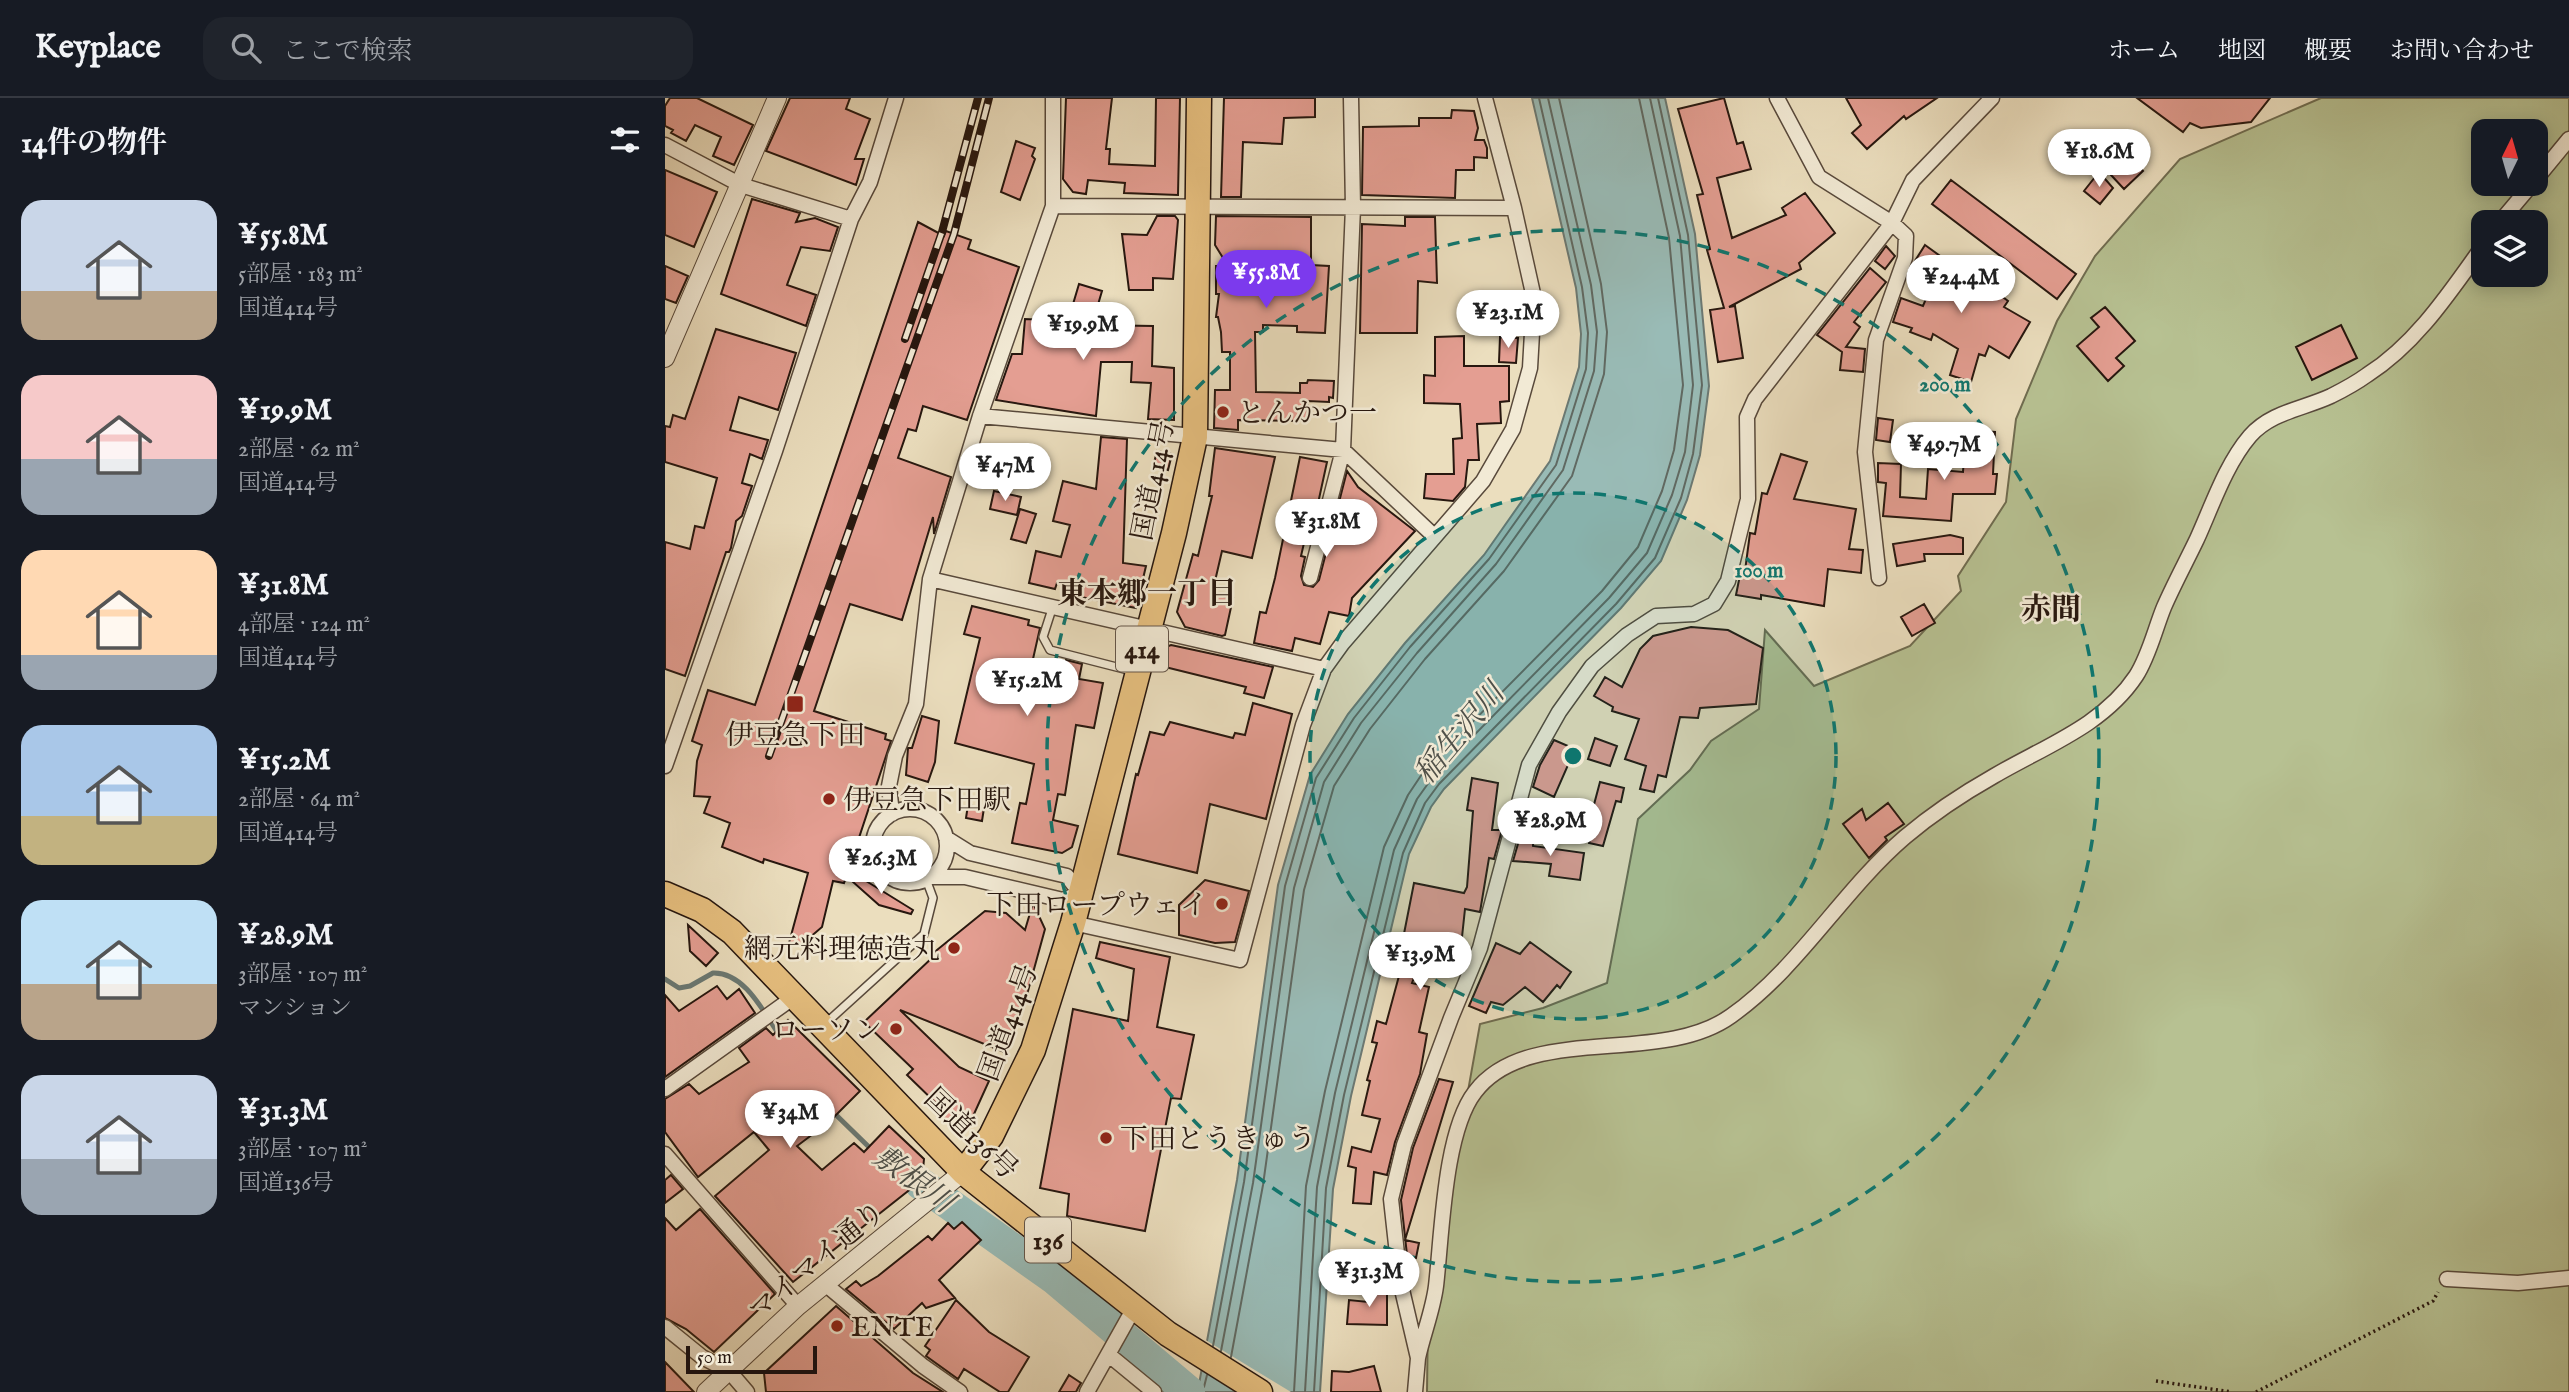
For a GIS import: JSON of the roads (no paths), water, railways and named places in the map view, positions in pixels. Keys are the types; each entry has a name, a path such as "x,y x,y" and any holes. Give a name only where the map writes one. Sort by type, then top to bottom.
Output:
{"highway":[{"name":"国道414号","path":"963,1172 991,1136 1024,1072 1073,923 1174,533 1195,437 1199,98"},
{"name":"国道136号","path":"665,894 702,911 732,932 963,1172 1131,1315 1260,1392"}],"street":[{"path":"665,358 777,98"},
{"path":"665,766 775,451 851,219 870,183 896,98"},
{"path":"892,814 890,786 895,756 916,704 930,579 980,416 1053,205 1053,98"},
{"path":"1310,578 1343,450 1353,208 1351,98"},
{"path":"1073,923 1240,960 1303,725 1324,669 1483,481 1513,429 1530,368 1534,298 1485,98"},
{"path":"1777,98 1819,177 1892,223 1906,236 1905,258 1876,341 1865,452 1879,578"},
{"path":"1418,1358 1400,1281 1391,1199 1404,1145 1480,948 1529,765 1559,712 1592,666 1626,635 1656,616 1694,614 1714,604 1728,581 1748,499 1747,417 1755,399 1892,223 1913,180 1992,98"},
{"path":"2548,164 2569,139"},
{"path":"665,145 741,185 851,219"},
{"path":"2511,210 2522,196"},
{"path":"1053,205 1514,208"},
{"path":"1415,1392 1418,1358 1436,1291 1438,1248 1457,1131 1464,1108 1477,1088 1500,1069 1524,1058 1601,1046 1674,1041 1701,1033 1729,1018 1765,989 1838,905 1907,835 1989,778 2092,722 2120,696 2137,674 2166,603 2219,490 2246,440 2263,423 2331,396 2371,373 2410,340 2471,261"},
{"path":"980,416 1343,450 1434,536"},
{"path":"930,579 1324,669"},
{"path":"929,878 945,859 946,838 943,828 929,814 911,809 892,814 881,823 873,850 877,863 886,874 899,881 913,883 929,878 965,877 1063,900 1080,893 1067,876 970,853 946,838"},
{"path":"665,1089 794,997"},
{"path":"665,1154 798,1306"},
{"name":"マイマイ通り","path":"706,1392 798,1306 963,1172"},
{"path":"2447,1279 2518,1283 2569,1278"},
{"path":"825,1284 923,1366 960,1392"},
{"path":"1087,1392 1131,1315"},
{"path":"665,1326 702,1357 729,1371 747,1392"},
{"path":"1113,1349 1154,1392"}],"lane":[{"path":"1052,608 1044,637 1050,650 1136,672"},
{"path":"821,1027 924,934 933,898 929,878"}],"water":[{"name":"稲生沢川","path":"1532,98 1665,98 1695,234 1709,386 1700,455 1687,500 1661,561 1621,608 1444,789 1431,807 1409,854 1351,1096 1333,1189 1320,1392 1164,1392 1129,1354 1144,1338 1199,1384 1237,1180 1278,885 1310,775 1348,714 1405,643 1484,555 1550,461 1579,367 1581,334 1576,288"}],"waterway":[{"name":"敷根川","path":"665,979 679,988 690,986 713,973 735,979 753,996 780,1036"},
{"name":"敷根川","path":"831,1110 872,1150"},
{"name":"敷根川","path":"921,1184 1055,1279 1189,1392"}],"railway":[{"path":"905,339 942,232 978,98"},
{"path":"769,756 954,234 989,98"}],"place":[{"name":"とんかつ一","path":"1223,412"},
{"name":"伊豆急下田","path":"795,704"},
{"name":"伊豆急下田駅","path":"829,799"},
{"name":"下田ロープウェイ","path":"1222,904"},
{"name":"網元料理徳造丸","path":"954,948"},
{"name":"ローソン","path":"896,1029"},
{"name":"下田とうきゅう","path":"1106,1138"},
{"name":"ENTE","path":"837,1326"}],"district":[{"name":"東本郷一丁目","path":"1147,593"},
{"name":"赤間","path":"2051,609"}]}
